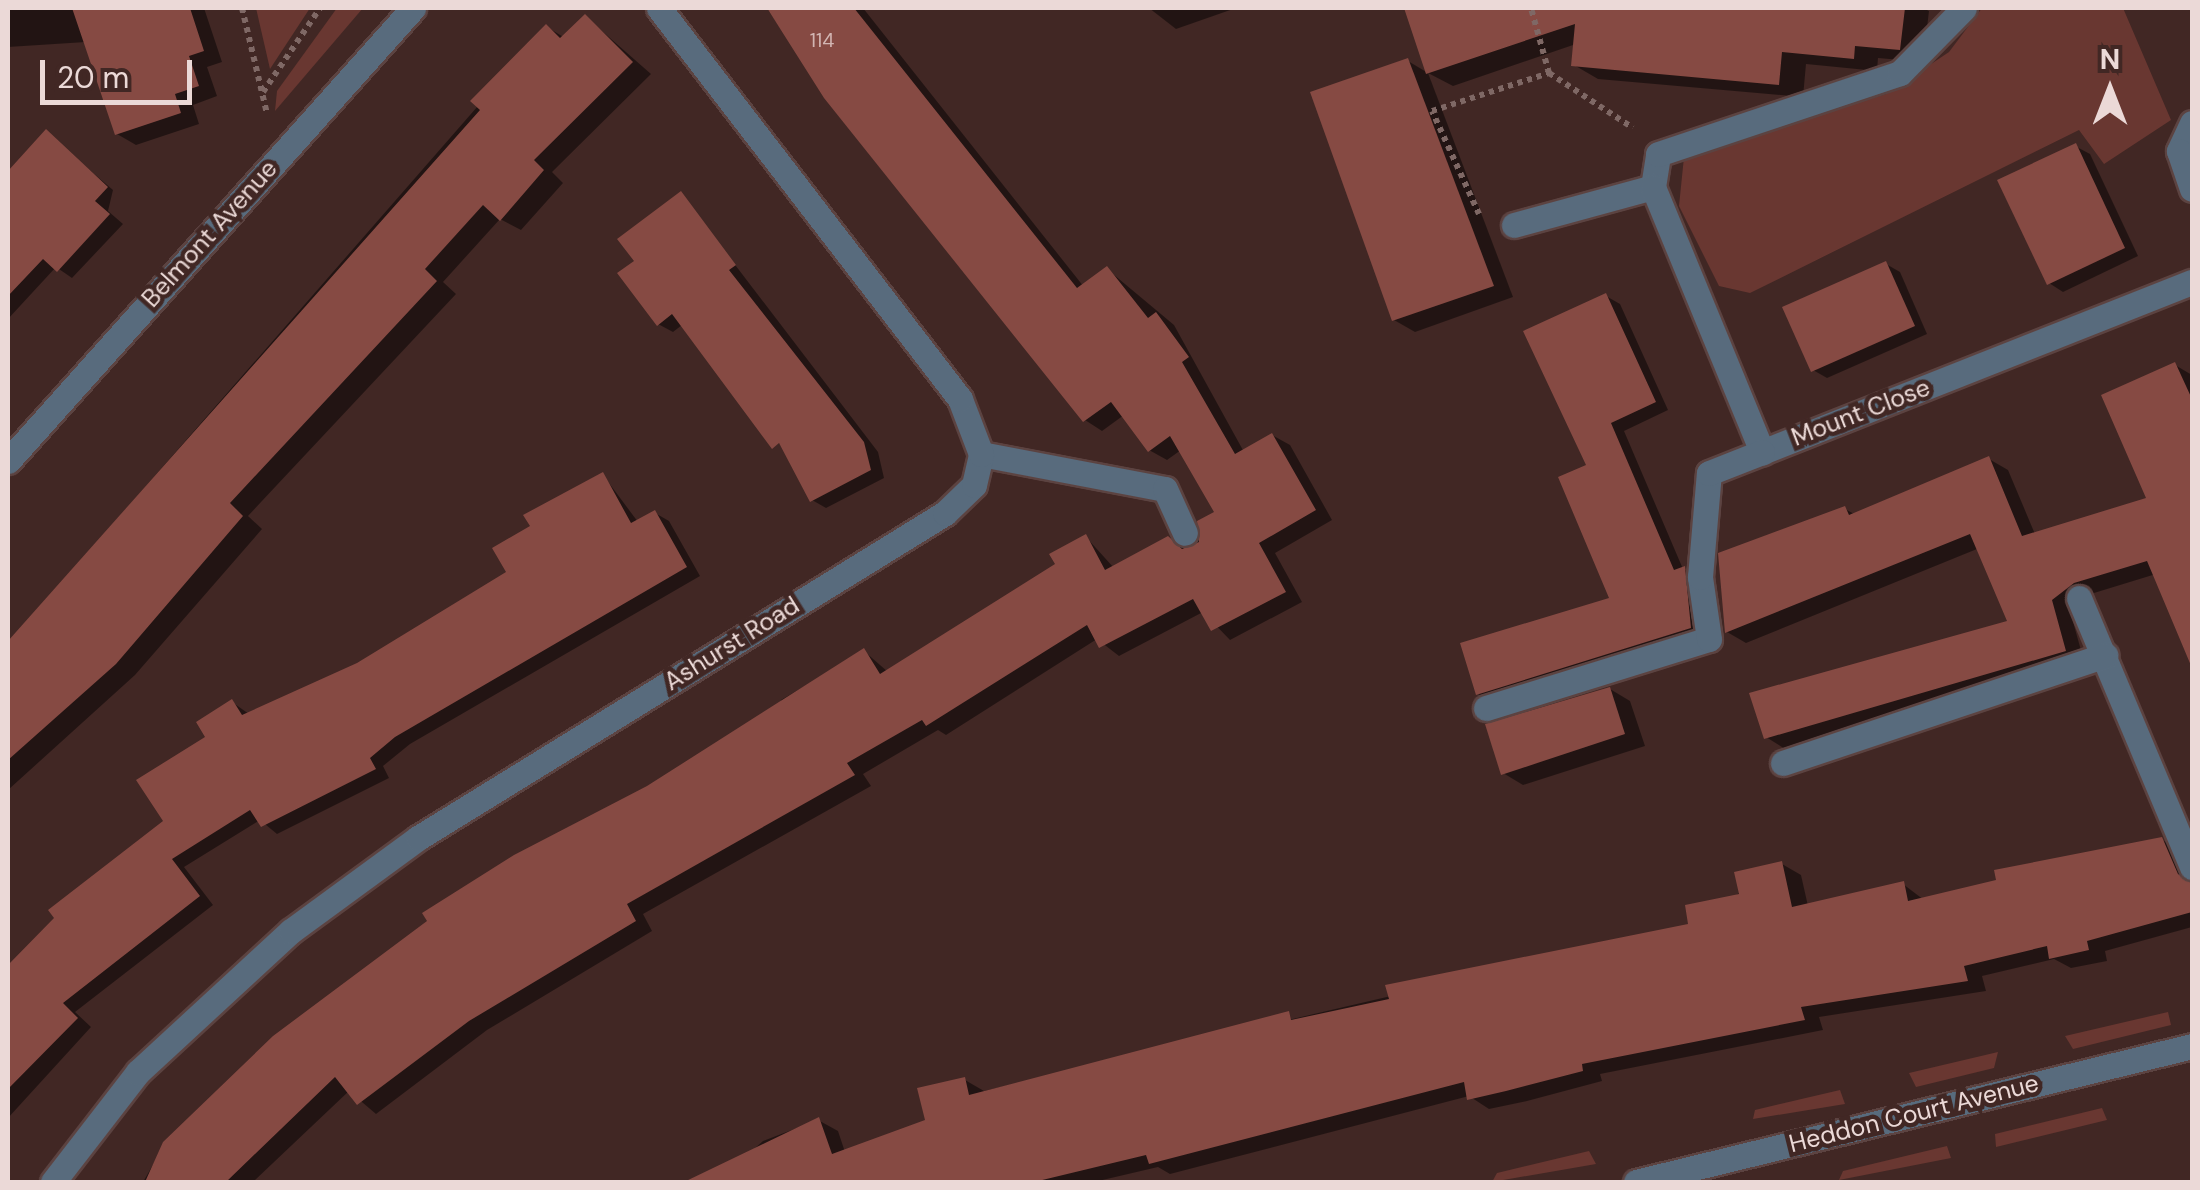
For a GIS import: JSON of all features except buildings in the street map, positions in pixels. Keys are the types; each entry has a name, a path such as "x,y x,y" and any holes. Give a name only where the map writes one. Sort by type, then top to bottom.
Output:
{"street":[{"name":"Belmont Avenue","path":"8,461 414,8"},
{"path":"659,8 960,399 981,454 1165,489 1185,533"},
{"path":"1514,224 1652,188 1658,154 1900,73 1964,8"},
{"path":"2192,122 2178,151 2192,189"},
{"name":"Mount Close","path":"1652,188 1762,452 2192,282"},
{"path":"1486,708 1709,639 1700,576 1709,473 1762,452"},
{"name":"Ashurst Road","path":"53,1182 138,1072 291,931 418,838 945,512 974,485 981,454"},
{"path":"2079,598 2192,867"},
{"path":"1783,763 2105,655"},
{"name":"Heddon Court Avenue","path":"1636,1182 2192,1046"}],"path":[{"path":"242,8 277,160"},
{"path":"263,92 320,8"},
{"path":"1531,8 1549,73 1620,115 1658,154"},
{"path":"1514,224 1486,230 1432,111 1549,73"}],"shaded area":[{"path":"256,8 310,8 270,69"},
{"path":"337,8 363,8 275,111 277,91"},
{"path":"1982,8 2123,8 2171,120 2104,164 2079,130 1750,293 1719,286 1679,206 1684,157 1886,94 1949,52"},
{"path":"2168,1012 2171,1025 2073,1049 2065,1036"},
{"path":"1998,1052 1994,1068 1916,1087 1909,1073"},
{"path":"1840,1090 1845,1104 1753,1119 1755,1110"},
{"path":"2102,1108 2107,1120 1996,1147 1995,1134"},
{"path":"1947,1146 1951,1158 1839,1180 1843,1171"},
{"path":"1589,1151 1596,1164 1492,1182 1497,1173"}]}
